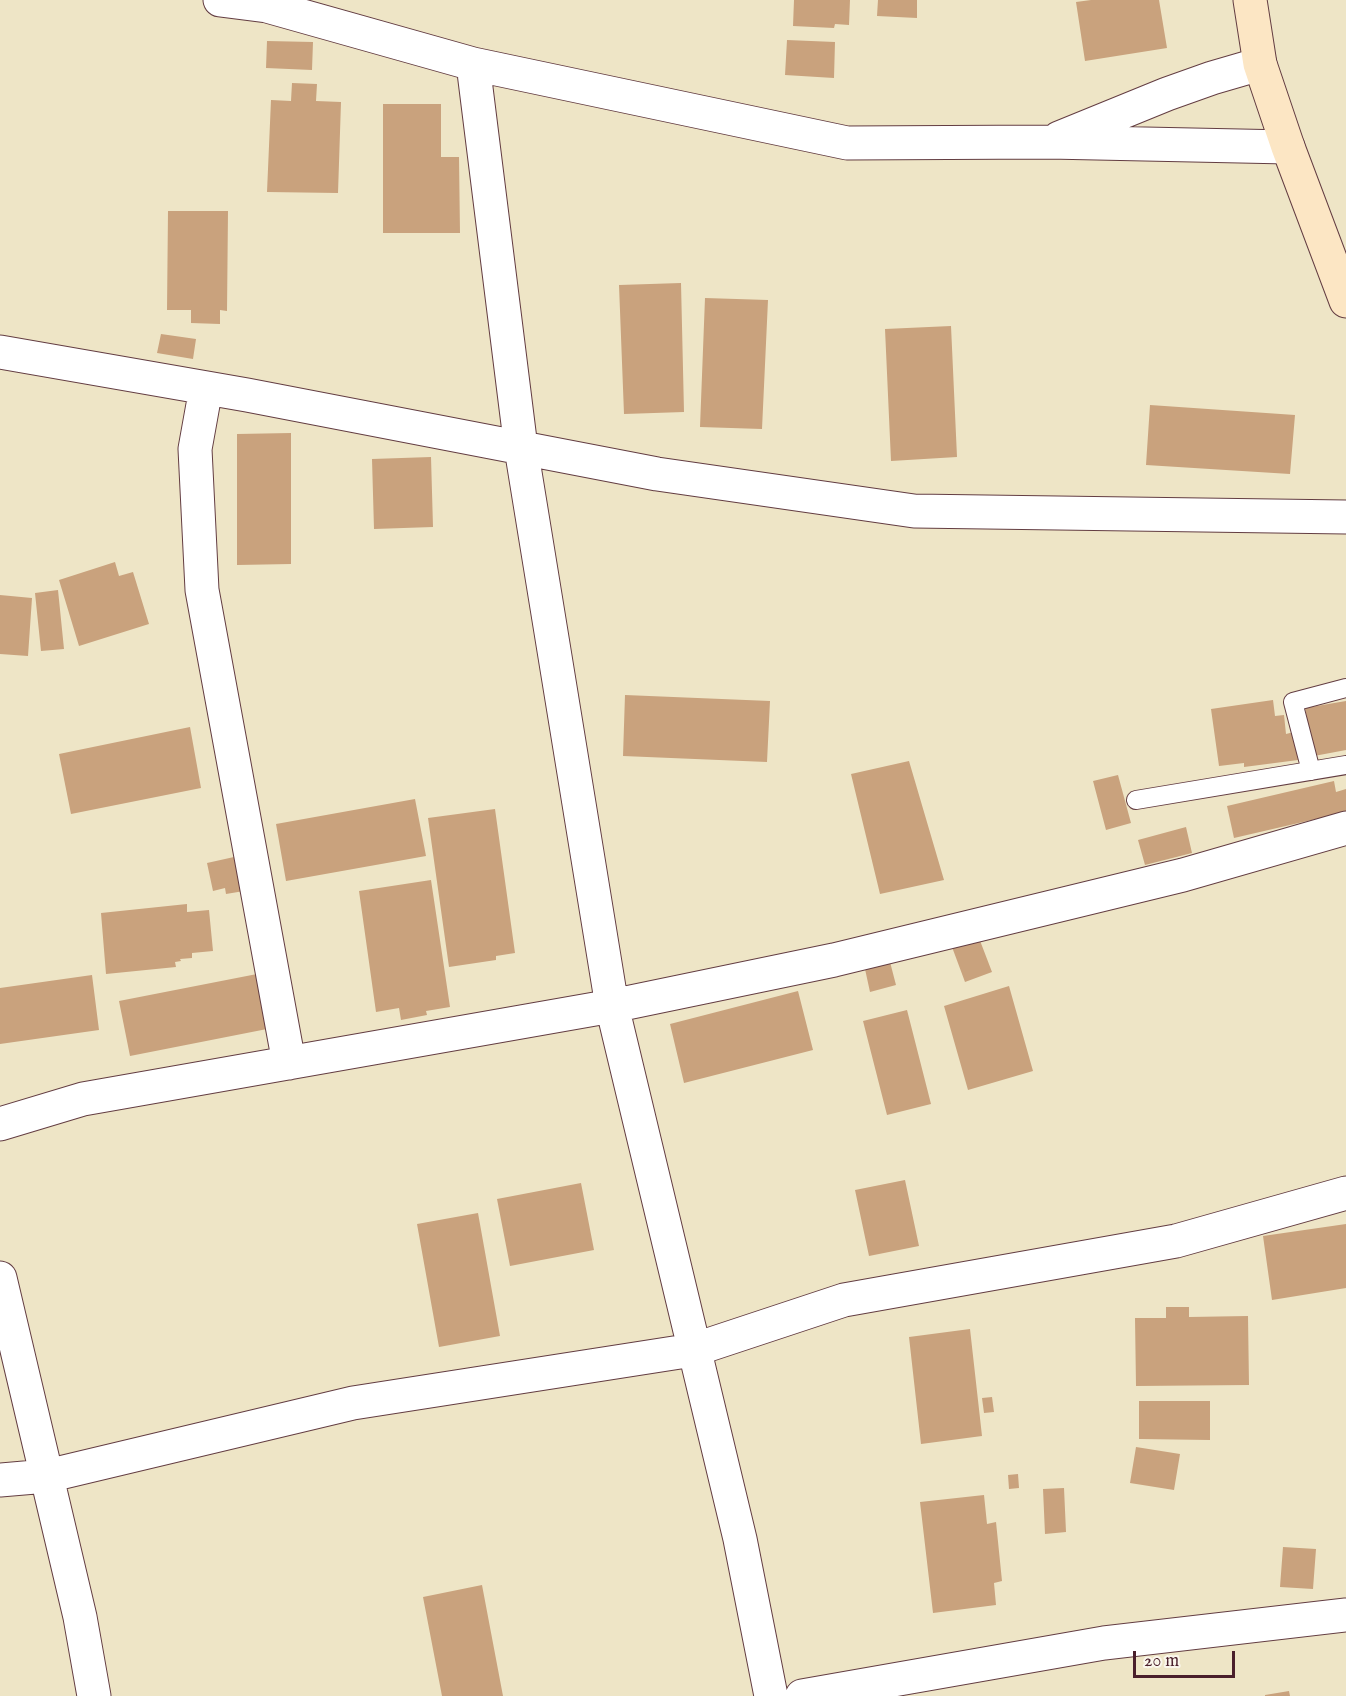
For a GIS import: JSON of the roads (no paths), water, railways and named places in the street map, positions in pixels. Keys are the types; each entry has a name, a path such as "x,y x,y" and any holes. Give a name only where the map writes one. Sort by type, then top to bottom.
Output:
{"street":[{"path":"220,0 267,6 473,64 847,143 1049,142 1288,147"},
{"path":"1250,0 1260,64 1288,147 1346,302"},
{"path":"473,64 521,448 612,1006 740,1539 771,1696"},
{"path":"1049,142 1167,94 1260,64"},
{"path":"0,352 206,388 657,474 914,511 1346,517"},
{"path":"206,388 195,449 202,590 289,1063"},
{"path":"0,1124 83,1099 612,1006 834,960 1182,875 1346,828"},
{"path":"0,1480 47,1476 353,1403 693,1350 844,1300 1176,1241 1346,1193"},
{"path":"0,1278 80,1617 94,1696"},
{"path":"802,1696 1104,1643 1346,1615"}],"lane":[{"path":"1311,771 1293,702 1346,688"},
{"path":"1136,800 1346,765"}]}
